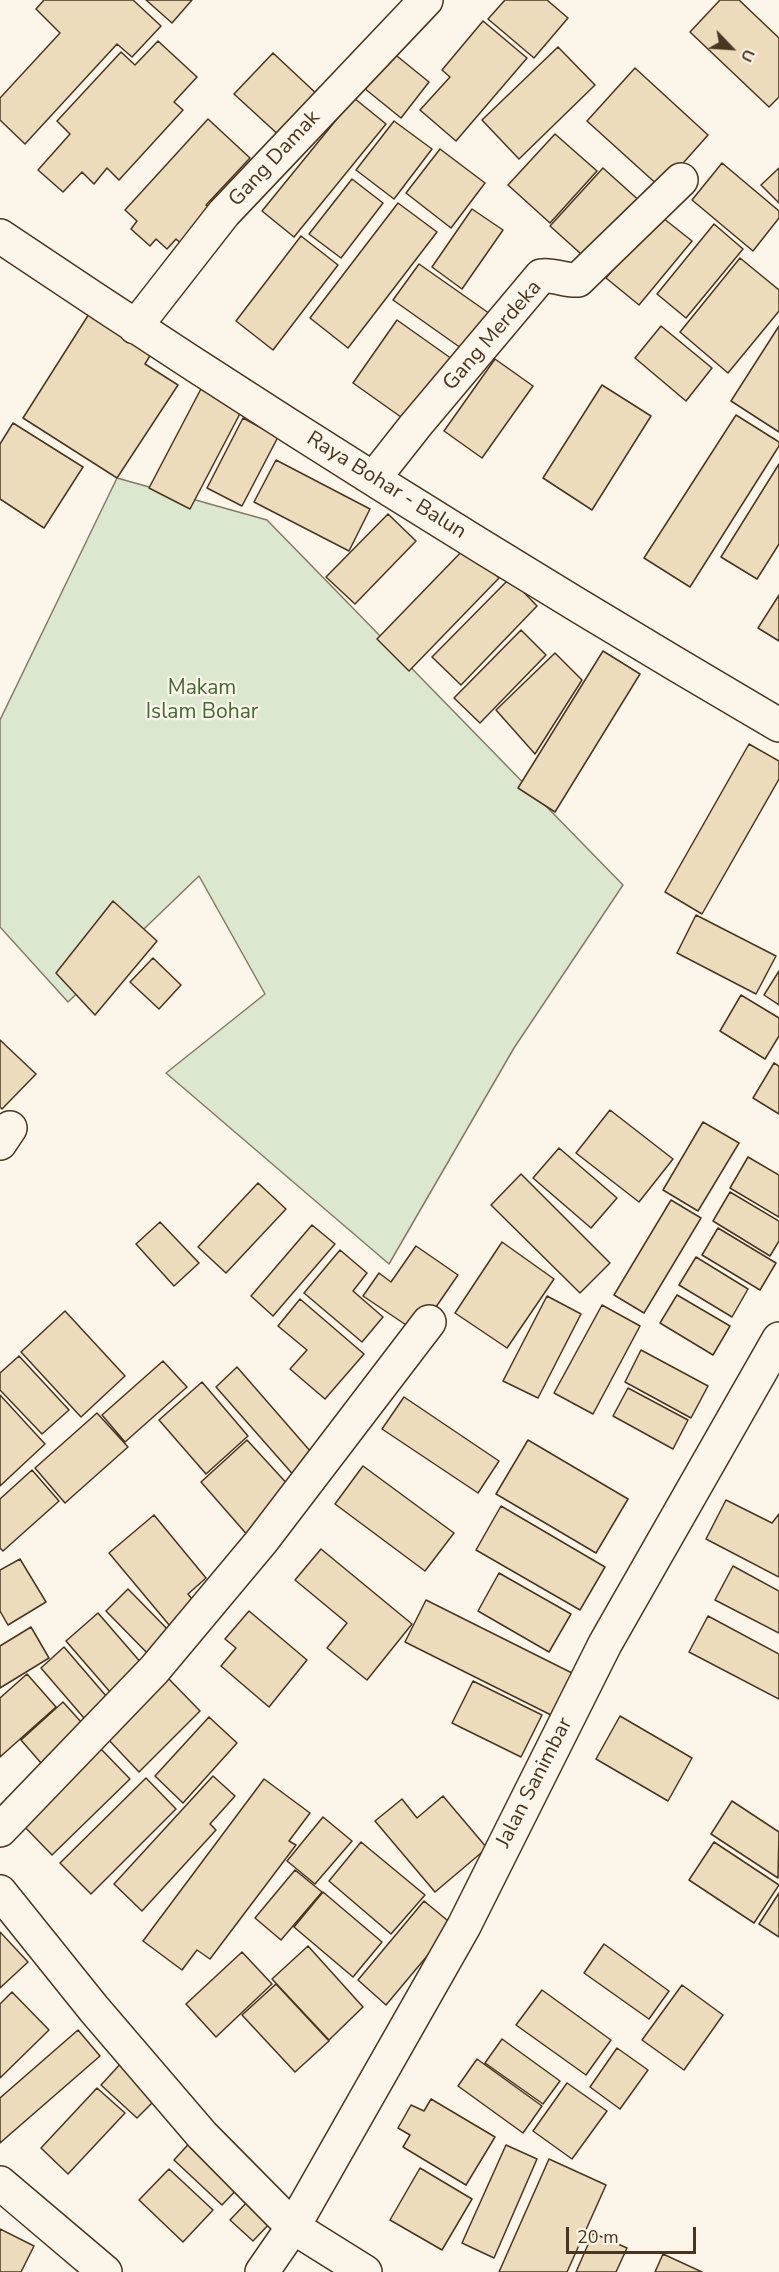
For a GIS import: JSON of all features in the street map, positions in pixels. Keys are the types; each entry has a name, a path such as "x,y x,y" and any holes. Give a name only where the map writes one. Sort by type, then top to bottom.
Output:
{"street":[{"name":"Gang Damak","path":"135,327 224,213 426,0"},
{"name":"Gang Merdeka","path":"374,478 541,276 549,275 578,280 681,180"},
{"name":"Raya Bohar - Balun","path":"0,236 135,327 374,478 623,634 779,725"},
{"path":"0,1830 169,1651 261,1542 429,1322"},
{"name":"Jalan Sanimbar","path":"262,2272 293,2227 464,1926 605,1644 779,1339"},
{"path":"0,1893 94,2009 202,2135 293,2227 365,2272"},
{"path":"0,2183 105,2272"}],"green space":[{"name":"Makam Islam Bohar","path":"117,478 267,520 623,885 514,1048 389,1264 166,1073 265,994 199,876 68,1002 0,927 0,720"}],"building":[{"path":"44,0 133,0 161,26 132,57 117,44 25,144 0,120 0,98 60,33 36,9"},
{"path":"146,0 192,0 172,23"},
{"path":"505,0 547,0 568,18 534,58 488,19"},
{"path":"720,0 739,0 779,38 779,97 769,107 690,32"},
{"path":"483,21 527,58 456,141 420,110 450,77 442,70"},
{"path":"158,41 197,77 174,102 183,110 119,180 107,168 94,184 82,172 63,192 38,170 70,134 57,121 121,52 135,65"},
{"path":"558,47 595,85 519,159 482,120"},
{"path":"392,52 429,82 401,118 364,88"},
{"path":"273,53 319,96 282,138 234,94"},
{"path":"635,68 708,135 661,188 587,121"},
{"path":"354,98 386,124 294,237 262,211"},
{"path":"208,119 250,158 206,205 216,214 186,248 176,239 167,249 156,239 150,246 131,229 137,221 125,210"},
{"path":"394,121 432,149 394,199 356,170"},
{"path":"555,134 597,171 550,223 508,185"},
{"path":"440,149 485,183 451,228 406,193"},
{"path":"722,163 779,211 779,218 753,251 692,200"},
{"path":"603,168 643,204 590,262 550,226"},
{"path":"779,168 779,203 761,185"},
{"path":"352,179 383,203 341,258 309,234"},
{"path":"398,203 437,232 348,348 310,318"},
{"path":"472,209 503,230 462,289 432,267"},
{"path":"658,214 692,241 639,305 606,278"},
{"path":"714,224 743,249 686,318 657,294"},
{"path":"301,236 338,265 273,350 236,321"},
{"path":"740,258 779,290 779,311 728,373 680,332"},
{"path":"419,264 493,316 468,353 393,300"},
{"path":"89,314 151,354 145,364 178,385 117,478 23,418"},
{"path":"397,320 452,359 408,422 353,383"},
{"path":"661,326 712,368 686,401 635,358"},
{"path":"779,326 779,432 731,401"},
{"path":"495,359 533,386 482,458 444,431"},
{"path":"203,385 244,406 190,509 149,488"},
{"path":"602,385 651,416 592,510 543,478"},
{"path":"736,415 779,442 779,446 690,587 644,558"},
{"path":"243,418 278,437 242,506 207,488"},
{"path":"13,423 83,467 44,528 0,499 0,444"},
{"path":"276,460 370,509 349,551 254,502"},
{"path":"779,464 779,544 757,579 721,557"},
{"path":"388,514 416,541 355,604 326,577"},
{"path":"467,546 499,578 409,671 377,639"},
{"path":"510,578 537,606 461,685 432,657"},
{"path":"779,595 779,641 758,628"},
{"path":"521,630 546,655 480,723 454,698"},
{"path":"603,651 640,674 555,812 518,788"},
{"path":"555,653 582,680 535,754 496,710"},
{"path":"749,744 779,761 779,779 702,914 665,892"},
{"path":"113,901 157,941 95,1015 56,973"},
{"path":"696,915 776,956 756,994 677,953"},
{"path":"153,958 181,985 159,1009 130,982"},
{"path":"779,971 779,1005 764,995"},
{"path":"741,995 779,1018 779,1036 765,1059 720,1031"},
{"path":"0,1040 36,1074 2,1109 0,1107"},
{"path":"774,1063 779,1066 779,1114 753,1098"},
{"path":"610,1110 673,1159 639,1202 576,1153"},
{"path":"703,1122 739,1143 698,1211 663,1190"},
{"path":"559,1148 617,1198 591,1228 533,1178"},
{"path":"748,1157 779,1175 779,1217 730,1188"},
{"path":"521,1174 610,1263 580,1293 491,1205"},
{"path":"258,1183 286,1209 226,1273 198,1247"},
{"path":"730,1192 779,1221 779,1241 770,1256 713,1221"},
{"path":"671,1200 701,1218 644,1313 614,1295"},
{"path":"160,1222 199,1263 174,1286 136,1244"},
{"path":"312,1225 335,1244 273,1316 251,1296"},
{"path":"718,1228 776,1263 760,1290 702,1255"},
{"path":"502,1242 554,1279 507,1348 455,1313"},
{"path":"416,1246 458,1275 418,1333 363,1296 379,1273 391,1282"},
{"path":"340,1250 367,1273 353,1291 383,1317 362,1342 304,1293"},
{"path":"696,1257 748,1289 732,1317 679,1285"},
{"path":"677,1295 730,1326 713,1355 660,1323"},
{"path":"547,1296 581,1314 538,1398 503,1381"},
{"path":"300,1299 364,1354 325,1399 290,1369 307,1350 278,1326"},
{"path":"602,1305 640,1326 593,1414 554,1393"},
{"path":"65,1311 125,1376 81,1417 21,1352"},
{"path":"641,1350 708,1386 691,1418 625,1382"},
{"path":"19,1356 69,1410 42,1434 0,1390 0,1373"},
{"path":"163,1361 187,1387 125,1442 102,1415"},
{"path":"237,1367 318,1460 297,1479 216,1387"},
{"path":"202,1382 248,1436 206,1474 159,1420"},
{"path":"628,1388 688,1420 673,1449 613,1416"},
{"path":"0,1395 45,1444 0,1486"},
{"path":"404,1397 499,1461 478,1493 382,1429"},
{"path":"97,1413 128,1447 65,1503 35,1468"},
{"path":"247,1440 291,1488 250,1538 201,1482"},
{"path":"528,1440 628,1499 596,1553 496,1494"},
{"path":"363,1466 454,1533 425,1571 335,1504"},
{"path":"32,1470 59,1501 3,1551 0,1548 0,1499"},
{"path":"726,1500 772,1523 779,1514 779,1577 706,1539"},
{"path":"501,1506 605,1567 580,1610 476,1550"},
{"path":"154,1515 206,1578 188,1594 196,1604 170,1626 109,1553"},
{"path":"321,1549 412,1624 367,1680 327,1648 347,1623 295,1580"},
{"path":"20,1559 46,1602 8,1625 0,1611 0,1570"},
{"path":"733,1566 779,1591 779,1633 715,1600"},
{"path":"499,1573 571,1614 549,1652 478,1611"},
{"path":"128,1589 177,1639 155,1661 106,1611"},
{"path":"426,1600 572,1673 551,1715 405,1642"},
{"path":"249,1611 307,1660 269,1707 221,1666 236,1648 225,1639"},
{"path":"98,1613 149,1672 117,1700 66,1641"},
{"path":"708,1616 779,1654 779,1699 689,1652"},
{"path":"31,1627 49,1658 0,1688 0,1646"},
{"path":"64,1647 113,1704 90,1725 41,1668"},
{"path":"27,1674 56,1707 0,1757 0,1698"},
{"path":"167,1677 200,1711 139,1772 106,1737"},
{"path":"473,1681 542,1715 521,1757 452,1723"},
{"path":"63,1702 91,1733 48,1771 21,1740"},
{"path":"620,1716 692,1758 668,1801 596,1759"},
{"path":"209,1717 237,1743 183,1803 155,1776"},
{"path":"99,1747 130,1779 52,1855 21,1823"},
{"path":"213,1776 235,1796 210,1824 216,1830 142,1911 114,1884"},
{"path":"146,1778 176,1809 91,1894 60,1863"},
{"path":"264,1779 310,1813 289,1841 296,1845 210,1959 197,1950 182,1970 143,1941"},
{"path":"443,1796 487,1848 435,1892 375,1821 402,1799 417,1818"},
{"path":"732,1801 779,1832 778,1878 711,1834"},
{"path":"323,1817 352,1841 315,1884 287,1861"},
{"path":"361,1842 425,1895 391,1934 329,1881"},
{"path":"714,1842 779,1885 754,1923 689,1880"},
{"path":"295,1870 322,1892 281,1940 255,1918"},
{"path":"323,1892 382,1942 353,1977 294,1927"},
{"path":"779,1893 779,1937 759,1924"},
{"path":"424,1901 453,1925 386,2005 358,1980"},
{"path":"0,1932 28,1962 0,1988"},
{"path":"604,1944 669,1991 649,2019 584,1973"},
{"path":"308,1946 363,2007 329,2040 272,1979"},
{"path":"242,1952 272,1984 216,2037 186,2004"},
{"path":"276,1984 329,2041 295,2072 242,2015"},
{"path":"682,1985 723,2015 684,2070 642,2040"},
{"path":"542,1990 611,2040 586,2075 516,2025"},
{"path":"12,1992 49,2030 0,2078 0,2004"},
{"path":"78,2030 100,2056 0,2143 0,2098"},
{"path":"502,2039 560,2081 543,2104 485,2063"},
{"path":"617,2048 648,2070 620,2109 590,2087"},
{"path":"477,2059 542,2106 523,2133 458,2086"},
{"path":"124,2060 160,2095 137,2118 101,2085"},
{"path":"567,2083 607,2111 572,2159 533,2131"},
{"path":"97,2088 125,2113 68,2174 41,2148"},
{"path":"431,2099 495,2137 466,2185 403,2147 410,2135 398,2128 411,2105 424,2111"},
{"path":"196,2136 244,2182 222,2205 174,2160"},
{"path":"506,2145 537,2159 494,2258 462,2243"},
{"path":"549,2159 606,2185 567,2272 499,2272"},
{"path":"420,2168 472,2199 442,2250 390,2220"},
{"path":"169,2169 213,2210 183,2242 139,2200"},
{"path":"250,2199 273,2220 253,2241 230,2220"},
{"path":"0,2229 34,2246 21,2272 0,2272"},
{"path":"593,2233 627,2248 616,2272 576,2272"},
{"path":"663,2254 702,2272 655,2272"}]}
